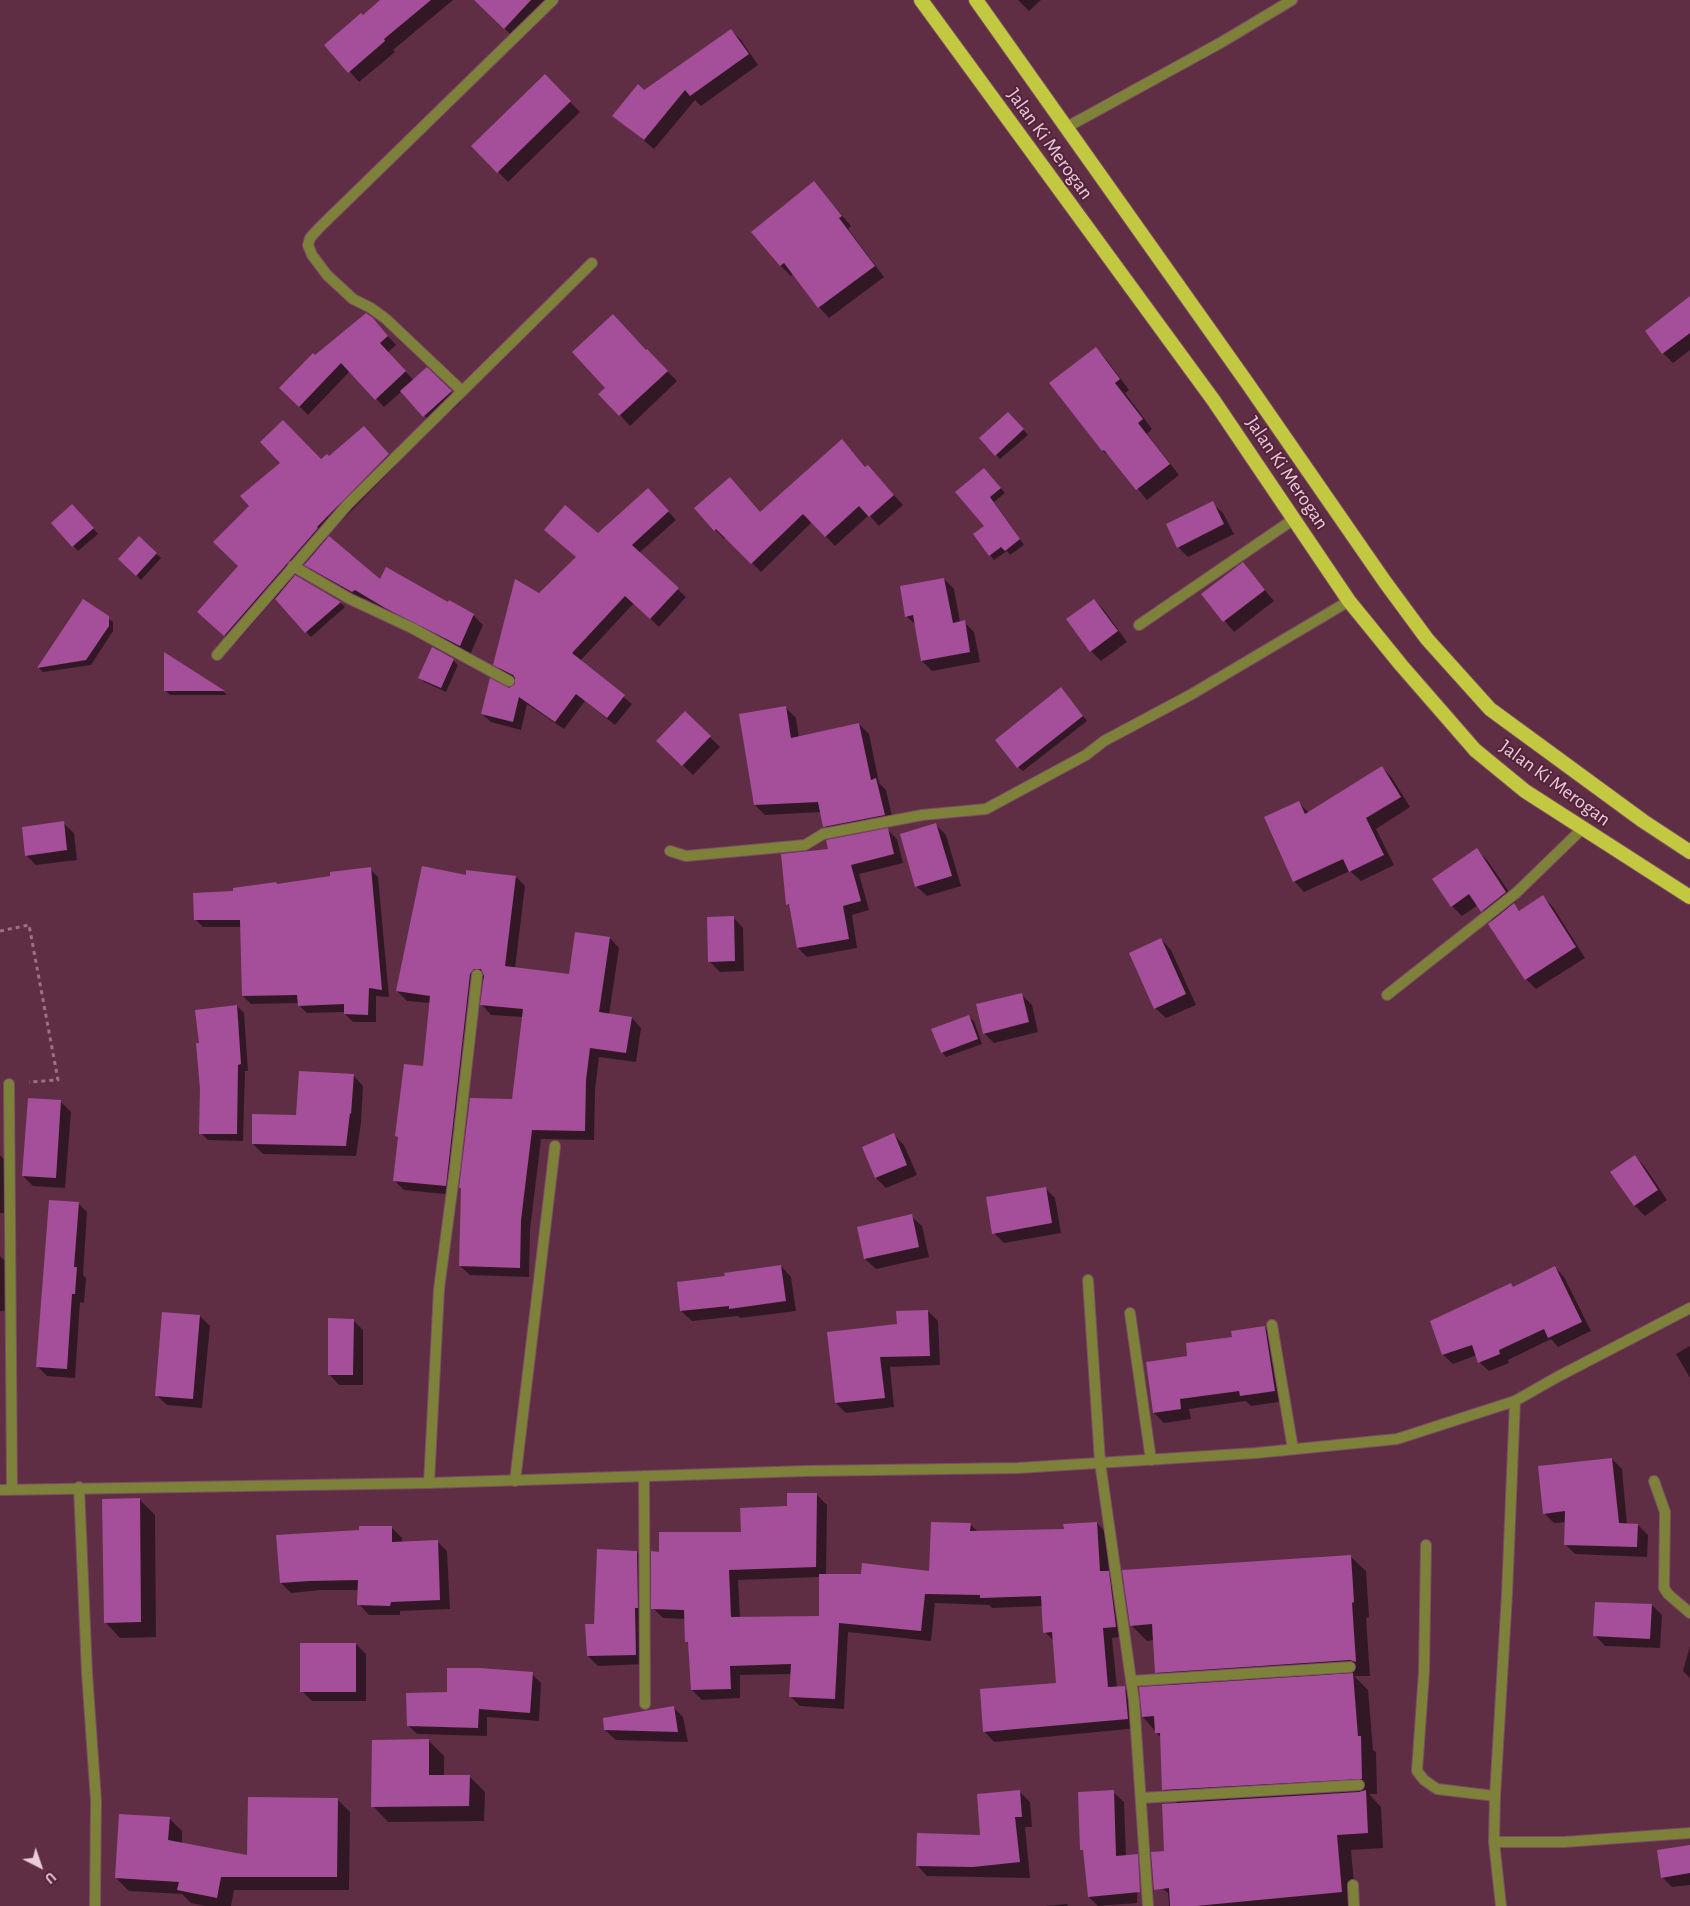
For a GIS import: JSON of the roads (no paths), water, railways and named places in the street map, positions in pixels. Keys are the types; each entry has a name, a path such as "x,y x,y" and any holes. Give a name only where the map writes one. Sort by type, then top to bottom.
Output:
{"highway":[{"name":"Jalan Ki Merogan","path":"921,0 1214,401 1349,601 1401,665 1476,750 1525,790 1582,829 1690,897"},
{"name":"Jalan Ki Merogan","path":"976,0 1248,384 1379,574 1427,639 1490,709 1643,821 1690,852"}],"street":[{"path":"461,390 386,319 371,308 353,299 327,275 312,255 308,245 310,238 319,228 553,0"},
{"path":"1067,127 1222,42 1292,0"},
{"path":"217,655 348,504 461,390 592,263"},
{"path":"1139,625 1294,519"},
{"path":"293,566 350,599 412,628 509,681"},
{"path":"670,851 686,856 804,845 823,834 922,815 986,809 1086,756 1104,741 1192,694 1349,601"},
{"path":"1387,995 1516,893 1582,829"},
{"path":"428,1483 439,1289 456,1168 476,975"},
{"path":"9,1084 12,1489"},
{"path":"515,1481 555,1146"},
{"path":"1088,1280 1100,1462 1132,1681 1148,1906"},
{"path":"0,1490 79,1487 428,1483 806,1471 1018,1468 1293,1450 1397,1439 1515,1401 1690,1308"},
{"path":"1130,1313 1151,1460"},
{"path":"1272,1325 1293,1450"},
{"path":"1501,1906 1494,1842 1495,1796 1515,1401"},
{"path":"644,1476 645,1704"},
{"path":"1654,1481 1665,1512 1664,1588 1668,1594 1690,1613"},
{"path":"79,1487 87,1673 96,1801 95,1906"},
{"path":"1426,1545 1424,1672 1417,1771 1424,1780 1437,1789 1495,1796"},
{"path":"1132,1681 1350,1667"},
{"path":"1141,1798 1359,1785"},
{"path":"1494,1842 1564,1842 1690,1834"},
{"path":"1353,1885 1354,1906"}]}
